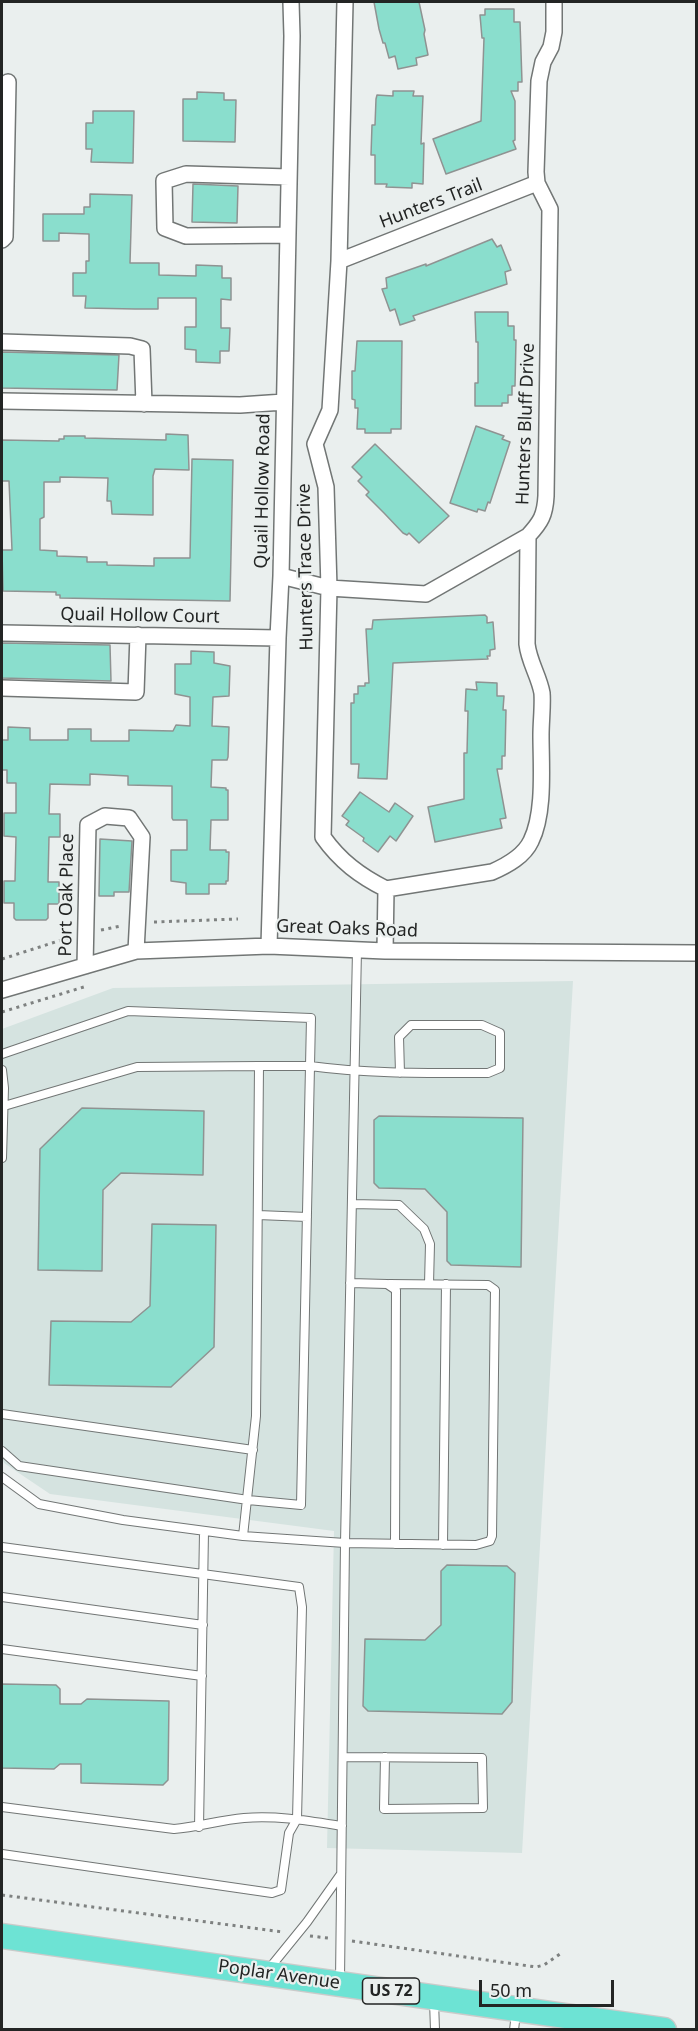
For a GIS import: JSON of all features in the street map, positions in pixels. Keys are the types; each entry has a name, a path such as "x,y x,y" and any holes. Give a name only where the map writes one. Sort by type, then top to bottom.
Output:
{"main road":[{"name":"Poplar Avenue","path":"2,1936 434,1997 515,2019 664,2030"}],"street":[{"name":"Quail Hollow Road","path":"269,946 281,576 291,2"},
{"name":"Hunters Trace Drive","path":"345,2 339,261 330,410 315,444 326,487 329,588 323,837 336,855 362,877 386,889"},
{"name":"Hunters Bluff Drive","path":"528,536 545,512 546,496 550,209 537,183 539,81 554,32 554,2"},
{"path":"2,240 4,237 8,82"},
{"path":"288,235 186,236 165,228 164,181 186,174 289,177"},
{"name":"Hunters Trail","path":"339,261 537,183"},
{"path":"2,342 130,346 142,349 144,404"},
{"path":"2,401 240,405 284,402"},
{"path":"281,576 329,588 426,594 528,536"},
{"path":"385,951 386,889 492,872 506,866 520,855 530,843 536,830 540,800 542,694 529,658 527,644 528,536"},
{"name":"Quail Hollow Court","path":"2,633 278,638"},
{"path":"2,688 136,692 138,635"},
{"name":"Port Oak Place","path":"85,966 88,825 105,816 129,818 142,837 136,951"},
{"name":"Great Oaks Road","path":"2,990 136,951 269,946 385,951 696,954"}],"lane":[{"path":"339,1983 357,950"},
{"path":"2,1054 128,1011 311,1018 301,1505 248,1500 19,1466 2,1451"},
{"path":"4,1106 137,1067 310,1066 354,1072 400,1073 488,1073 500,1068 500,1033 482,1025 411,1025 399,1037 400,1073"},
{"path":"243,1536 256,1416 259,1066"},
{"path":"2,1070 4,1088 2,1158"},
{"path":"352,1204 399,1205 424,1229 430,1244 429,1284"},
{"path":"258,1215 307,1217"},
{"path":"2,1477 39,1504 204,1532 345,1543 476,1545 490,1541 492,1536 495,1290 488,1285 350,1283"},
{"path":"389,1284 396,1290 394,1544"},
{"path":"443,1545 446,1284"},
{"path":"2,1414 253,1450"},
{"path":"199,1827 204,1532"},
{"path":"2,1547 299,1587 302,1607 297,1820 288,1833 281,1890 272,1893 2,1854"},
{"path":"2,1597 203,1625"},
{"path":"2,1649 202,1676"},
{"path":"343,1757 385,1757 482,1758 483,1808 384,1809 385,1757"},
{"path":"2,1807 174,1829 199,1827 243,1818 297,1820 342,1826"},
{"path":"266,1973 307,1922 341,1873"},
{"path":"434,1997 435,2030"}],"path":[{"path":"2,959 62,939 137,923 238,919"},
{"path":"2,1012 87,986"}],"shaded area":[{"path":"573,981 522,1853 327,1848 334,1531 50,1494 4,1463 2,1458 2,1029 113,988"}],"building":[{"path":"374,2 419,2 428,55 416,58 417,65 398,69 395,56 389,58 379,29"},
{"path":"485,9 514,9 514,22 520,22 522,82 518,82 518,91 511,91 515,101 515,140 513,141 516,149 446,174 433,139 481,121 484,38 482,38 480,15 485,15"},
{"path":"393,91 414,91 413,96 423,96 421,144 424,143 423,184 412,183 412,188 386,187 387,184 375,184 375,155 371,155 376,99 377,95 393,96"},
{"path":"197,92 224,93 224,100 236,100 235,142 183,141 183,99 197,99"},
{"path":"93,111 134,111 133,163 91,162 92,149 86,149 86,123 93,123"},
{"path":"193,184 238,186 237,223 192,222"},
{"path":"90,194 132,195 130,263 159,263 159,275 196,276 196,265 222,266 222,278 231,278 231,300 221,299 221,328 230,328 229,351 220,351 220,363 196,362 196,350 185,349 185,327 196,327 196,298 158,298 158,309 135,309 85,308 86,296 73,296 73,273 86,273 86,261 89,261 89,234 59,233 59,241 43,241 43,214 84,214 84,207 90,207"},
{"path":"492,239 497,247 501,245 511,270 505,272 507,284 413,316 415,320 400,325 395,309 390,311 382,289 387,288 386,278 426,264 426,266"},
{"path":"475,312 508,312 508,326 514,326 515,386 512,386 512,395 508,395 508,403 502,403 502,406 475,406 475,383 478,383 478,342 476,342"},
{"path":"357,341 402,341 401,429 391,429 391,433 365,433 365,429 357,429 358,408 355,408 355,400 352,399 352,371 355,371"},
{"path":"2,352 119,355 117,390 2,388"},
{"path":"476,426 504,436 502,439 510,442 490,503 488,502 485,511 478,509 477,512 450,503"},
{"path":"166,434 188,435 189,470 155,469 153,515 112,514 111,501 107,501 108,478 60,477 60,482 44,482 44,517 40,519 40,550 57,551 57,556 87,557 87,562 107,562 107,565 154,566 154,558 190,558 192,459 233,460 230,601 60,598 56,592 3,591 2,550 12,550 9,481 2,481 2,440 59,441 59,439 64,439 64,436 85,436 85,438 166,440"},
{"path":"375,444 449,516 419,543 409,533 407,535 403,533 366,495 369,492 358,481 362,477 352,467"},
{"path":"485,615 487,623 493,622 495,649 490,650 488,659 393,663 387,779 358,778 359,764 351,764 351,703 354,703 354,694 358,694 358,686 365,686 365,683 369,683 366,629 372,629 373,620"},
{"path":"2,643 110,645 111,681 2,678"},
{"path":"191,651 214,652 214,663 230,666 229,696 213,697 212,726 229,727 228,757 227,760 212,760 211,787 228,790 228,820 211,820 210,850 229,852 228,881 226,884 209,884 209,894 186,894 186,883 171,881 171,850 187,850 187,820 173,820 172,818 172,786 128,785 128,776 90,774 90,785 50,784 49,814 60,814 60,837 49,837 48,882 59,882 59,904 48,904 46,920 16,920 14,903 4,903 4,881 15,881 16,837 4,836 4,813 16,813 16,783 7,783 7,770 2,770 2,740 8,740 8,727 30,728 30,740 68,740 68,729 91,729 91,741 129,741 129,730 173,731 176,725 190,726 190,697 175,694 175,664 191,664"},
{"path":"476,682 497,683 497,696 504,696 505,756 502,756 502,769 497,769 506,818 500,819 502,828 435,842 428,807 464,799 464,753 467,753 468,711 465,711 466,689 477,690"},
{"path":"360,792 389,812 395,803 413,816 396,841 390,836 378,852 346,825 349,821 342,816"},
{"path":"100,839 132,841 129,892 114,892 114,896 99,896"},
{"path":"82,1108 204,1111 203,1175 121,1173 103,1190 102,1271 38,1270 40,1149"},
{"path":"379,1116 523,1118 521,1267 451,1265 447,1261 447,1212 425,1189 379,1188 374,1183 374,1120"},
{"path":"152,1224 216,1225 214,1347 171,1387 49,1385 51,1321 131,1322 150,1306"},
{"path":"447,1565 507,1566 515,1573 512,1702 502,1714 368,1711 363,1706 365,1639 425,1640 441,1625 441,1571"},
{"path":"2,1684 56,1685 60,1689 60,1704 81,1704 87,1699 169,1701 168,1780 163,1785 81,1783 81,1764 60,1764 54,1769 2,1768"}]}
